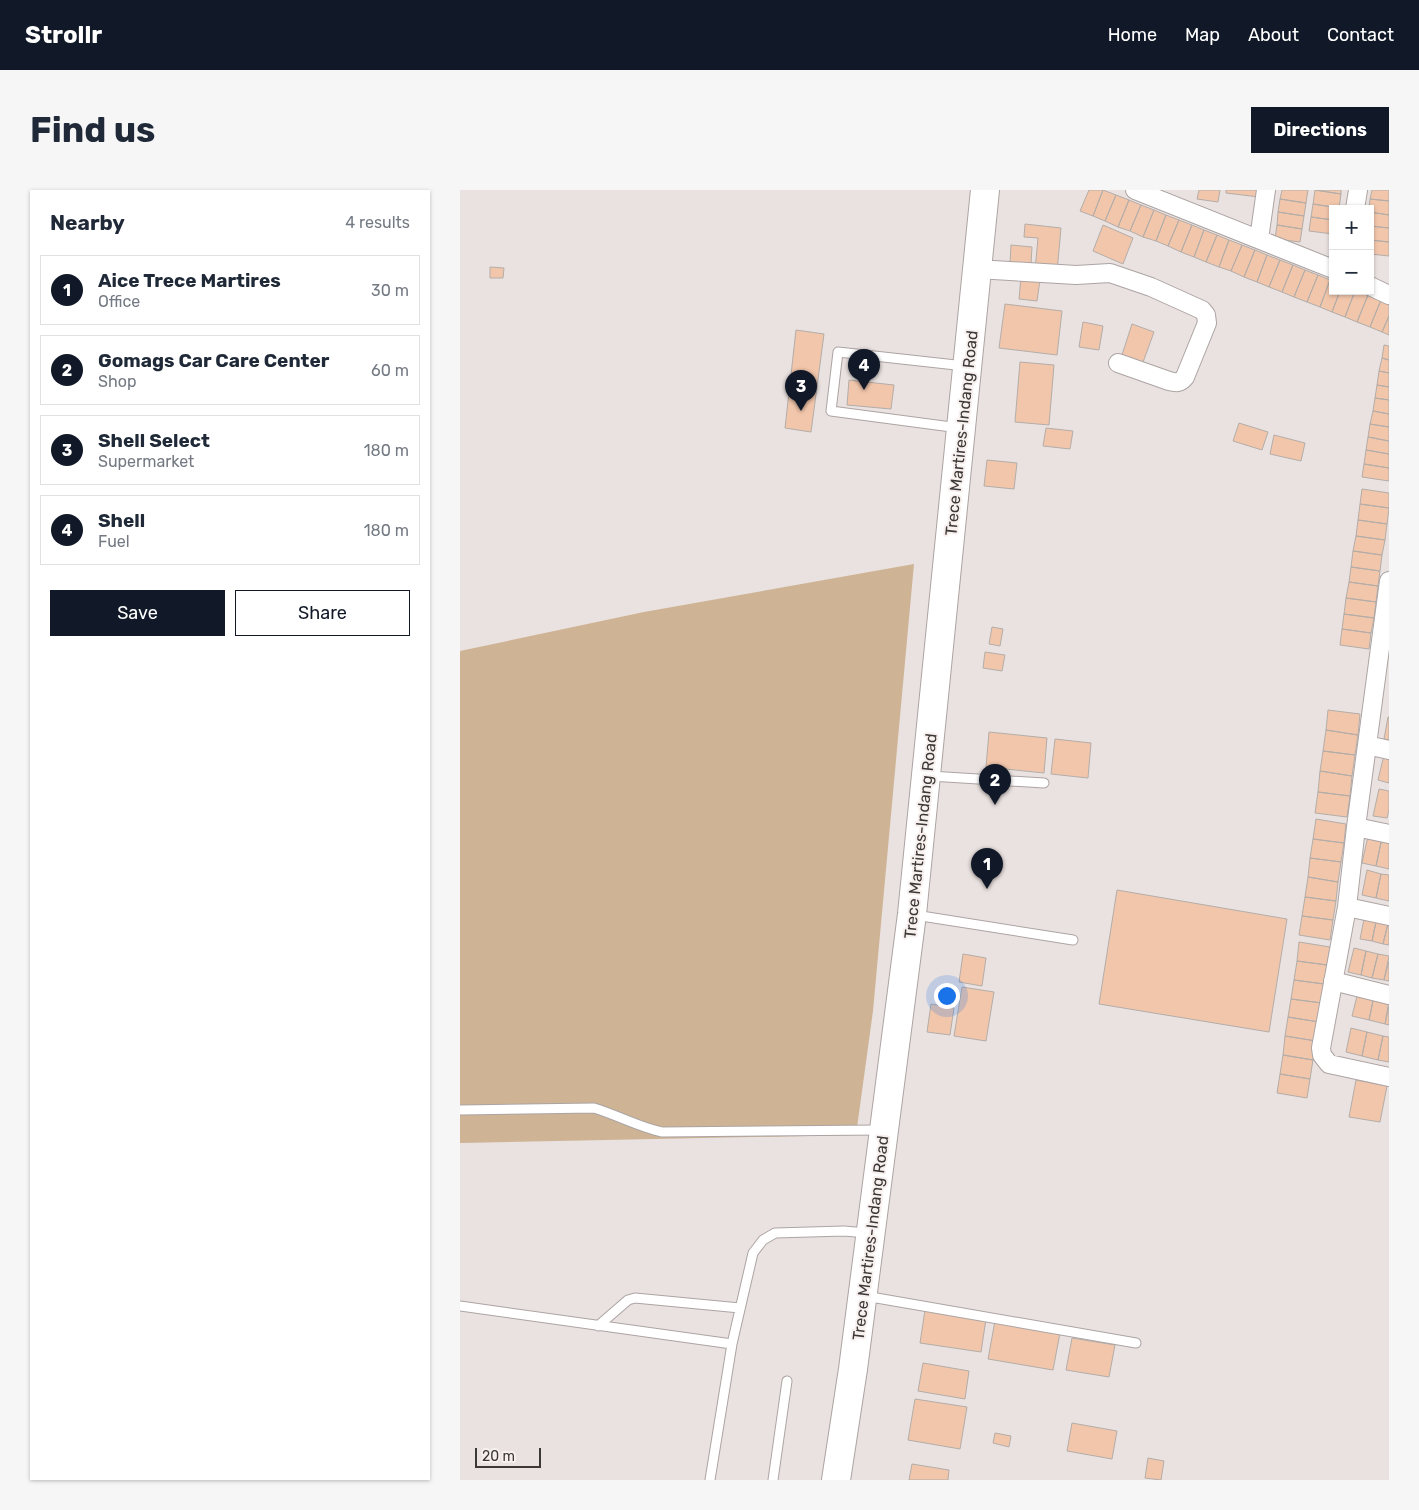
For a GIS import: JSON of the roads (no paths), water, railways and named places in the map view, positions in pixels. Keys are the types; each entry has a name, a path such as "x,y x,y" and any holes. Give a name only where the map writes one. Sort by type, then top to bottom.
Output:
{"main road":[{"name":"Trece Martires-Indang Road","path":"836,1480 854,1369 912,914 985,190"}],"street":[{"path":"1135,190 1178,198 1259,239 1329,267"},
{"path":"1259,239 1266,190"},
{"path":"1356,205 1358,190"},
{"path":"977,269 1076,276 1110,273 1151,287 1202,310 1206,316 1206,323 1185,377 1181,382 1176,383 1118,363"},
{"path":"1374,288 1389,295"},
{"path":"1389,581 1383,672 1368,745 1347,907 1322,1048 1322,1055 1329,1064 1389,1077"},
{"path":"1368,745 1389,750"},
{"path":"1356,827 1389,834"},
{"path":"1347,907 1389,916"},
{"path":"1334,981 1389,994"}],"lane":[{"path":"961,428 831,411 838,352 967,366"},
{"path":"927,776 1044,783"},
{"path":"912,914 1073,940"},
{"path":"460,1110 594,1108 662,1132 884,1130"},
{"path":"710,1480 732,1344 753,1253 763,1240 775,1233 844,1231 870,1234"},
{"path":"862,1295 1136,1343"},
{"path":"598,1326 628,1300 635,1298 740,1308"},
{"path":"460,1306 732,1344"},
{"path":"773,1480 787,1381"}],"place":[{"name":"Shell","path":"864,390"},
{"name":"Shell Select","path":"801,411"},
{"name":"Gomags Car Care Center","path":"995,805"},
{"name":"Aice Trece Martires","path":"987,889"}]}
